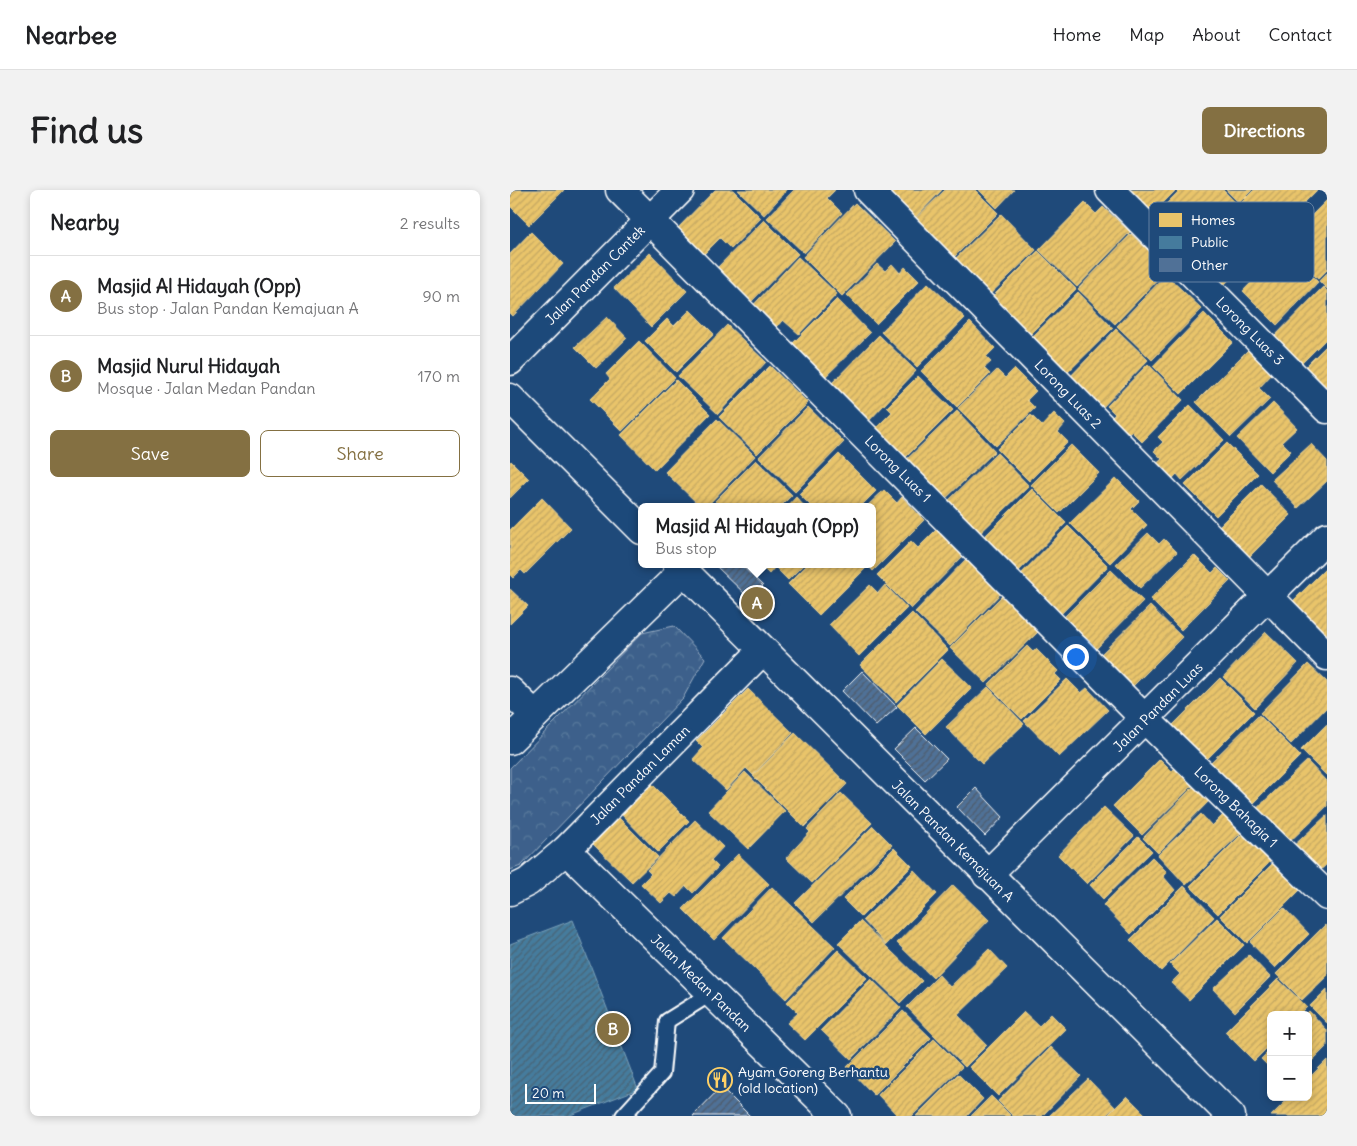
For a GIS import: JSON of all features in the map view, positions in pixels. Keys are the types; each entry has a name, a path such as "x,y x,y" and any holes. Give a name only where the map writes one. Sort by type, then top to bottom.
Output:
{"street":[{"name":"Lorong Luas 1","path":"620,190 1145,718"},
{"name":"Jalan Pandan Cantek","path":"510,360 680,190"},
{"name":"Lorong Luas 2","path":"868,190 1327,656"},
{"name":"Lorong Luas 3","path":"1110,190 1149,229"},
{"name":"Lorong Luas 3","path":"1201,282 1327,409"},
{"path":"510,398 638,526"},
{"name":"Jalan Pandan Luas","path":"988,875 1327,537"},
{"path":"510,740 680,568"},
{"name":"Jalan Pandan Kemajuan A","path":"680,568 1231,1116"},
{"name":"Jalan Pandan Laman","path":"510,891 528,882 566,850 763,650"},
{"path":"510,691 536,715"},
{"name":"Lorong Bahagia 1","path":"1145,718 1327,896"},
{"name":"Jalan Medan Pandan","path":"566,850 837,1116"}],"lane":[{"path":"623,1116 662,1073 667,1020 712,993"}],"green space":[{"path":"674,626 705,658 683,698 521,866 510,870 510,768 642,633"}],"building: Homes":[{"path":"510,190 564,190 529,225 510,206"},
{"path":"715,190 733,190 761,218 731,249 720,238 701,257 675,231"},
{"path":"738,190 787,190 764,215"},
{"path":"794,190 835,190 827,198 842,213 804,253 767,218"},
{"path":"873,190 942,190 908,225"},
{"path":"945,190 975,190 998,213 950,261 911,223"},
{"path":"979,190 1014,190 997,208"},
{"path":"1118,190 1176,190 1164,202 1149,202 1149,217 1147,219"},
{"path":"1180,190 1223,190 1235,202 1168,202"},
{"path":"1226,190 1252,190 1240,202"},
{"path":"1254,190 1317,190 1305,202 1242,202"},
{"path":"1327,200 1327,270 1318,279 1314,275 1314,213"},
{"path":"855,203 895,242 842,296 803,257"},
{"path":"1085,203 1096,214 1103,207 1130,232 1077,287 1039,250"},
{"path":"1001,214 1036,250 985,299 950,264"},
{"path":"764,220 798,254 749,304 715,270"},
{"path":"531,232 563,264 513,316 510,313 510,254"},
{"path":"1131,234 1149,251 1149,282 1155,282 1115,324 1078,289"},
{"path":"1038,251 1076,289 1029,336 991,298"},
{"path":"650,253 687,291 651,327 614,288"},
{"path":"798,257 837,294 799,334 783,320 770,334 747,312"},
{"path":"877,264 885,271 892,264 900,273 905,267 919,281 876,324 847,295"},
{"path":"1327,273 1327,289 1319,281"},
{"path":"1314,278 1318,282 1277,325 1243,291 1252,282 1314,282"},
{"path":"1159,282 1173,282 1202,309 1152,360 1117,326"},
{"path":"1209,282 1227,282 1218,291"},
{"path":"928,283 965,318 917,367 881,332"},
{"path":"1323,287 1327,291 1327,338 1295,370 1268,343"},
{"path":"1078,292 1113,328 1064,376 1029,340"},
{"path":"837,299 870,333 821,381 788,348"},
{"path":"690,310 714,334 676,372 645,341 667,319 674,326"},
{"path":"1204,313 1233,342 1181,394 1153,366"},
{"path":"607,317 627,338 596,368 575,347"},
{"path":"970,322 995,348 986,357 991,362 984,368 990,374 957,407 921,371"},
{"path":"727,325 766,362 718,414 678,376"},
{"path":"1116,329 1148,360 1099,411 1067,380"},
{"path":"879,335 916,371 867,423 829,386"},
{"path":"639,341 675,378 622,431 590,399 610,379 606,374"},
{"path":"1327,345 1327,394 1302,370"},
{"path":"1248,350 1272,374 1259,388 1270,399 1231,437 1196,402"},
{"path":"1148,364 1183,400 1142,442 1131,431 1123,439 1107,423 1115,414 1107,406"},
{"path":"770,366 808,403 757,454 719,417"},
{"path":"1014,369 1036,391 1027,400 1035,408 996,446 958,408 997,370 1005,378"},
{"path":"918,376 953,410 903,460 873,431 892,412 887,407"},
{"path":"676,380 710,414 655,470 621,435"},
{"path":"1273,403 1297,428 1282,442 1291,451 1270,472 1237,438"},
{"path":"1190,405 1224,440 1182,480 1177,474 1168,483 1153,467 1162,459 1154,451 1163,442 1158,437"},
{"path":"808,407 844,442 795,492 759,457"},
{"path":"957,411 995,451 941,503 903,463"},
{"path":"1054,413 1065,424 1058,432 1068,442 1029,481 997,449 1031,415 1042,426"},
{"path":"717,419 755,456 710,503 697,503 665,472"},
{"path":"1227,443 1258,474 1216,516 1185,485"},
{"path":"1311,444 1327,461 1327,481 1298,508 1272,480"},
{"path":"1071,445 1099,473 1059,513 1031,485"},
{"path":"997,453 1029,486 974,539 943,506"},
{"path":"839,454 876,491 864,503 808,503 799,494"},
{"path":"756,460 792,495 784,503 717,503 715,501"},
{"path":"510,462 529,479 510,498"},
{"path":"1116,478 1139,501 1131,509 1147,525 1110,563 1070,523"},
{"path":"1261,484 1291,515 1244,562 1213,532"},
{"path":"1032,489 1066,523 1013,577 978,543"},
{"path":"884,490 897,503 902,497 924,520 876,568 876,503 870,503"},
{"path":"796,497 801,503 791,503"},
{"path":"542,498 571,528 525,574 521,570 513,578 510,575 510,530"},
{"path":"1068,526 1108,566 1056,619 1016,579"},
{"path":"938,528 964,555 911,609 877,575 911,541 918,548"},
{"path":"1148,533 1159,544 1164,539 1177,552 1140,588 1116,564"},
{"path":"1194,555 1212,573 1217,568 1230,581 1181,630 1150,599"},
{"path":"968,557 1003,591 950,646 915,612"},
{"path":"1327,567 1327,637 1288,606"},
{"path":"763,568 774,568 769,574"},
{"path":"776,568 800,568 788,580"},
{"path":"804,568 866,568 819,615 788,584"},
{"path":"1111,570 1143,601 1091,654 1059,622"},
{"path":"870,585 878,593 885,585 907,608 859,656 829,625"},
{"path":"510,589 528,606 510,624"},
{"path":"1004,594 1040,630 986,683 950,648"},
{"path":"1150,606 1182,637 1128,691 1096,659"},
{"path":"912,613 948,650 896,702 860,665"},
{"path":"1266,632 1298,663 1255,708 1223,677"},
{"path":"1027,646 1033,652 1036,649 1058,671 1055,674 1061,680 1022,719 988,685"},
{"path":"942,659 972,688 926,734 897,705"},
{"path":"1308,664 1327,682 1327,707 1291,744 1260,713"},
{"path":"1220,678 1254,712 1205,761 1171,727"},
{"path":"1067,679 1081,693 1087,688 1108,710 1059,757 1024,721"},
{"path":"988,687 1024,724 982,764 946,727"},
{"path":"748,689 793,733 753,775 746,768 726,790 693,759 703,748 696,741"},
{"path":"1259,715 1300,756 1247,809 1205,768"},
{"path":"1327,724 1327,776 1301,750"},
{"path":"795,733 847,784 804,827 753,776"},
{"path":"1160,759 1172,771 1177,766 1195,783 1142,835 1113,806"},
{"path":"1307,761 1327,782 1327,806 1285,846 1253,812"},
{"path":"745,772 785,811 748,849 708,811"},
{"path":"652,784 689,821 658,852 616,809 639,786 644,792"},
{"path":"1194,786 1209,801 1158,853 1143,838"},
{"path":"841,793 872,823 812,883 786,858 810,832 807,829"},
{"path":"1104,807 1134,836 1087,884 1058,855"},
{"path":"1201,814 1212,826 1224,814 1242,832 1186,885 1158,855"},
{"path":"1327,815 1327,864 1314,876 1289,850"},
{"path":"619,818 658,857 632,882 593,844"},
{"path":"695,820 723,847 711,860 718,867 693,893 686,886 676,897 671,893 661,903 641,884 651,874 647,870"},
{"path":"873,826 892,845 814,922 795,903"},
{"path":"1243,833 1271,861 1218,914 1190,886"},
{"path":"1138,837 1152,851 1103,899 1090,885"},
{"path":"894,848 912,866 861,917 843,899"},
{"path":"738,854 769,884 714,940 683,909"},
{"path":"1152,857 1167,872 1163,876 1175,890 1131,934 1103,905"},
{"path":"1273,863 1300,890 1247,943 1220,916"},
{"path":"914,870 937,894 886,945 863,920"},
{"path":"953,885 989,920 933,978 897,943"},
{"path":"1184,886 1214,917 1161,971 1130,940"},
{"path":"772,887 835,947 786,999 723,938"},
{"path":"1284,908 1309,934 1275,968 1250,942"},
{"path":"1217,918 1244,945 1189,1000 1171,983 1180,974 1170,964"},
{"path":"860,921 922,981 900,1003 838,943"},
{"path":"1325,925 1327,928 1327,976 1302,1000 1276,974"},
{"path":"989,949 1007,968 958,1015 987,1045 965,1067 907,1007 939,975 950,987"},
{"path":"838,950 867,978 805,1040 787,1023 798,1013 787,1002"},
{"path":"1249,955 1270,977 1235,1012 1213,989"},
{"path":"871,979 901,1008 851,1059 821,1030"},
{"path":"1278,979 1307,1007 1303,1011 1267,1011 1267,1048 1254,1061 1225,1032"},
{"path":"1327,989 1327,1023 1310,1006"},
{"path":"903,1011 931,1038 874,1095 847,1067"},
{"path":"1024,1012 1039,1026 1051,1014 1066,1029 998,1096 969,1067"},
{"path":"1312,1014 1327,1030 1327,1046 1312,1061"},
{"path":"934,1039 962,1067 912,1116 898,1116 878,1095"},
{"path":"1051,1047 1081,1076 1042,1116 1013,1116 998,1101"},
{"path":"1267,1053 1267,1065 1261,1059"},
{"path":"1327,1060 1327,1116 1271,1116 1286,1101 1312,1101 1312,1075"},
{"path":"958,1074 983,1099 967,1116 916,1116"},
{"path":"1088,1079 1115,1107 1105,1116 1049,1116"},
{"path":"991,1096 1011,1116 971,1116"},
{"path":"1127,1096 1147,1116 1107,1116"}],"building: Public":[{"path":"573,920 638,1089 568,1116 510,1116 510,944"}],"building: Other":[{"path":"718,568 744,568 763,586 750,599"},
{"path":"862,671 897,707 876,726 842,691"},
{"path":"916,728 947,759 925,780 894,749"},
{"path":"976,788 1003,817 985,836 957,807"},
{"path":"721,1087 750,1116 693,1116"}],"place":[{"name":"Masjid Al Hidayah (Opp)","path":"757,603"},
{"name":"Masjid Nurul Hidayah","path":"613,1029"},
{"name":"Ayam Goreng Berhantu (old location)","path":"720,1080"}]}
